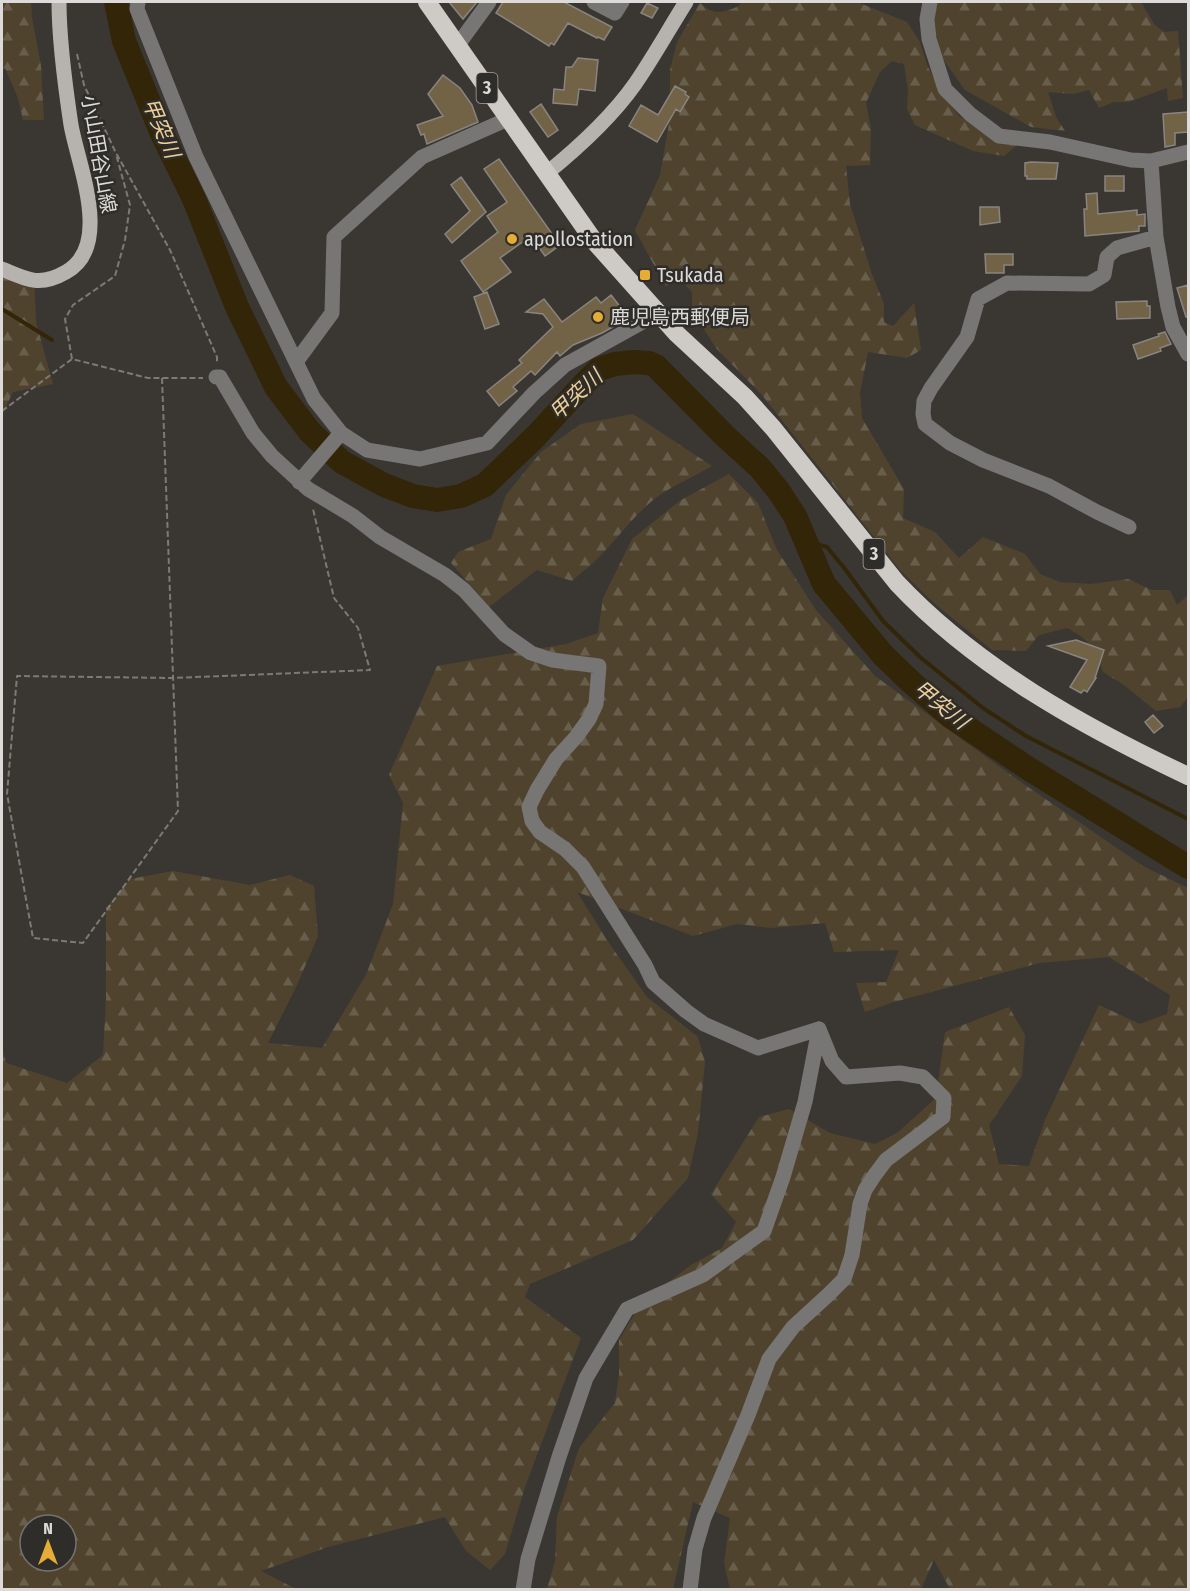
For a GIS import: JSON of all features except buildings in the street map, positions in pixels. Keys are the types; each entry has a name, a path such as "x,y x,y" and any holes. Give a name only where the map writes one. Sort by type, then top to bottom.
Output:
{"highway":[{"name":"3","path":"427,2 594,241 657,314 745,397 773,428 897,583 939,624 1000,669 1079,721 1188,776"}],"main road":[{"name":"小山田谷山線","path":"2,268 24,279 45,281 70,270 83,256 86,249 91,211 73,136 59,2"},
{"path":"547,173 574,151 622,100 635,84 686,2"}],"street":[{"path":"138,2 137,9 196,157 314,399 340,433 367,450 420,459 487,443 534,393 565,365 657,314"},
{"path":"457,46 489,2"},
{"path":"594,2 615,13 622,2"},
{"path":"930,2 927,19 929,39 945,89 970,114 999,136 1050,142 1131,160 1151,161 1188,152"},
{"path":"296,362 332,313 334,237 422,157 510,118"},
{"path":"1151,161 1156,237 1173,327 1188,354"},
{"path":"1129,527 1049,486 983,460 950,443 926,424 924,401 967,337 978,299 1007,283 1089,284 1104,275 1107,256 1117,248 1156,237"},
{"path":"216,377 220,377 253,433 272,456 303,486 353,516 380,537 445,575 464,590 504,634 531,653 552,660 599,666 596,704 589,719 556,759 529,807 532,821 540,831 565,849 583,867 645,965 653,982 704,1024 758,1048 819,1029"},
{"path":"303,486 340,433"},
{"path":"523,1590 528,1559 586,1378 627,1310 703,1275 764,1231 783,1178 805,1101 819,1029"},
{"path":"690,1590 695,1549 704,1518 738,1440 769,1359 793,1327 844,1279 852,1255 860,1204 874,1176 886,1160 943,1117 944,1098 923,1077 900,1073 846,1077 832,1061 819,1029"}],"path":[{"path":"72,359 148,378 216,377 217,357 175,261 114,148 84,85 77,54"},
{"path":"72,359 65,320 73,305 115,276 125,240 130,205 114,148"},
{"path":"2,411 72,359"},
{"path":"162,378 173,678 178,811 83,944 33,938 8,794 16,675 173,678 370,670 358,628 334,598 303,486"}],"green space":[{"path":"2,2 31,2 41,66 44,120 23,120 18,98 5,68 2,70"},
{"path":"741,2 857,2 907,22 920,42 927,65 942,94 959,116 986,132 1017,145 1004,156 973,151 915,125 907,109 908,90 904,64 892,61 880,72 866,103 871,129 870,165 846,166 850,204 884,304 884,322 893,326 914,303 921,350 907,358 868,352 860,393 862,418 904,489 903,518 935,532 959,558 983,537 1025,554 1040,574 1060,582 1091,584 1128,579 1152,590 1170,590 1177,605 1188,595 1188,697 1180,707 1156,711 1124,685 1103,672 1091,646 1067,628 1039,635 1026,651 992,650 935,604 900,570 762,395 716,348 692,310 692,292 678,277 666,287 635,230 660,175 670,118 670,70 677,42 700,3 718,12 739,6"},
{"path":"933,2 1141,2 1154,24 1164,32 1178,31 1183,98 1168,101 1167,88 1128,102 1114,102 1099,108 1089,90 1073,94 1048,92 1056,117 1065,131 1031,127 965,90 938,52"},
{"path":"2,267 34,272 36,322 53,384 13,392 2,415"},
{"path":"633,414 712,466 674,486 652,501 599,557 572,581 537,570 489,607 451,563 458,552 491,539 506,495 541,452 581,424"},
{"path":"729,474 758,503 777,550 816,610 875,676 1015,778 1143,866 1188,888 1188,1589 950,1589 934,1560 921,1589 730,1589 724,1563 730,1518 693,1502 673,1589 547,1589 555,1561 557,1517 579,1448 615,1403 619,1374 619,1340 641,1303 691,1265 722,1248 736,1222 711,1194 759,1117 789,1109 830,1133 875,1144 897,1133 936,1098 945,1032 1009,1007 1025,1035 1022,1076 989,1125 999,1164 1029,1166 1045,1120 1099,1005 1140,1024 1167,1014 1170,995 1109,957 1039,963 865,1012 856,983 886,982 899,950 834,952 825,923 770,928 737,924 693,936 577,892 647,997 698,1037 705,1062 698,1133 688,1178 633,1240 530,1284 525,1297 581,1338 525,1487 505,1554 490,1570 466,1551 445,1517 328,1547 261,1571 296,1589 2,1589 2,1048 6,1063 67,1083 103,1055 106,999 106,908 130,879 173,871 250,885 290,875 314,886 318,936 268,1043 322,1048 366,975 393,904 403,803 389,775 437,666 566,644 598,633 603,598 632,539 681,500"}],"waterway":[{"name":"甲突川","path":"116,2 124,41 162,134 194,199 237,307 276,387 310,432 342,462 384,485 413,496 437,500 461,496 485,485 537,435 599,369 634,362 656,366 760,468 778,490 795,516 824,584 883,655 911,682 950,716 1029,769 1188,867"},
{"path":"2,309 52,340"},
{"path":"806,544 827,547 883,621 920,657 983,708 1026,736 1188,819"}],"place":[{"name":"apollostation","path":"512,239"},
{"name":"Tsukada","path":"645,275"},
{"name":"鹿児島西郵便局","path":"598,317"}]}
